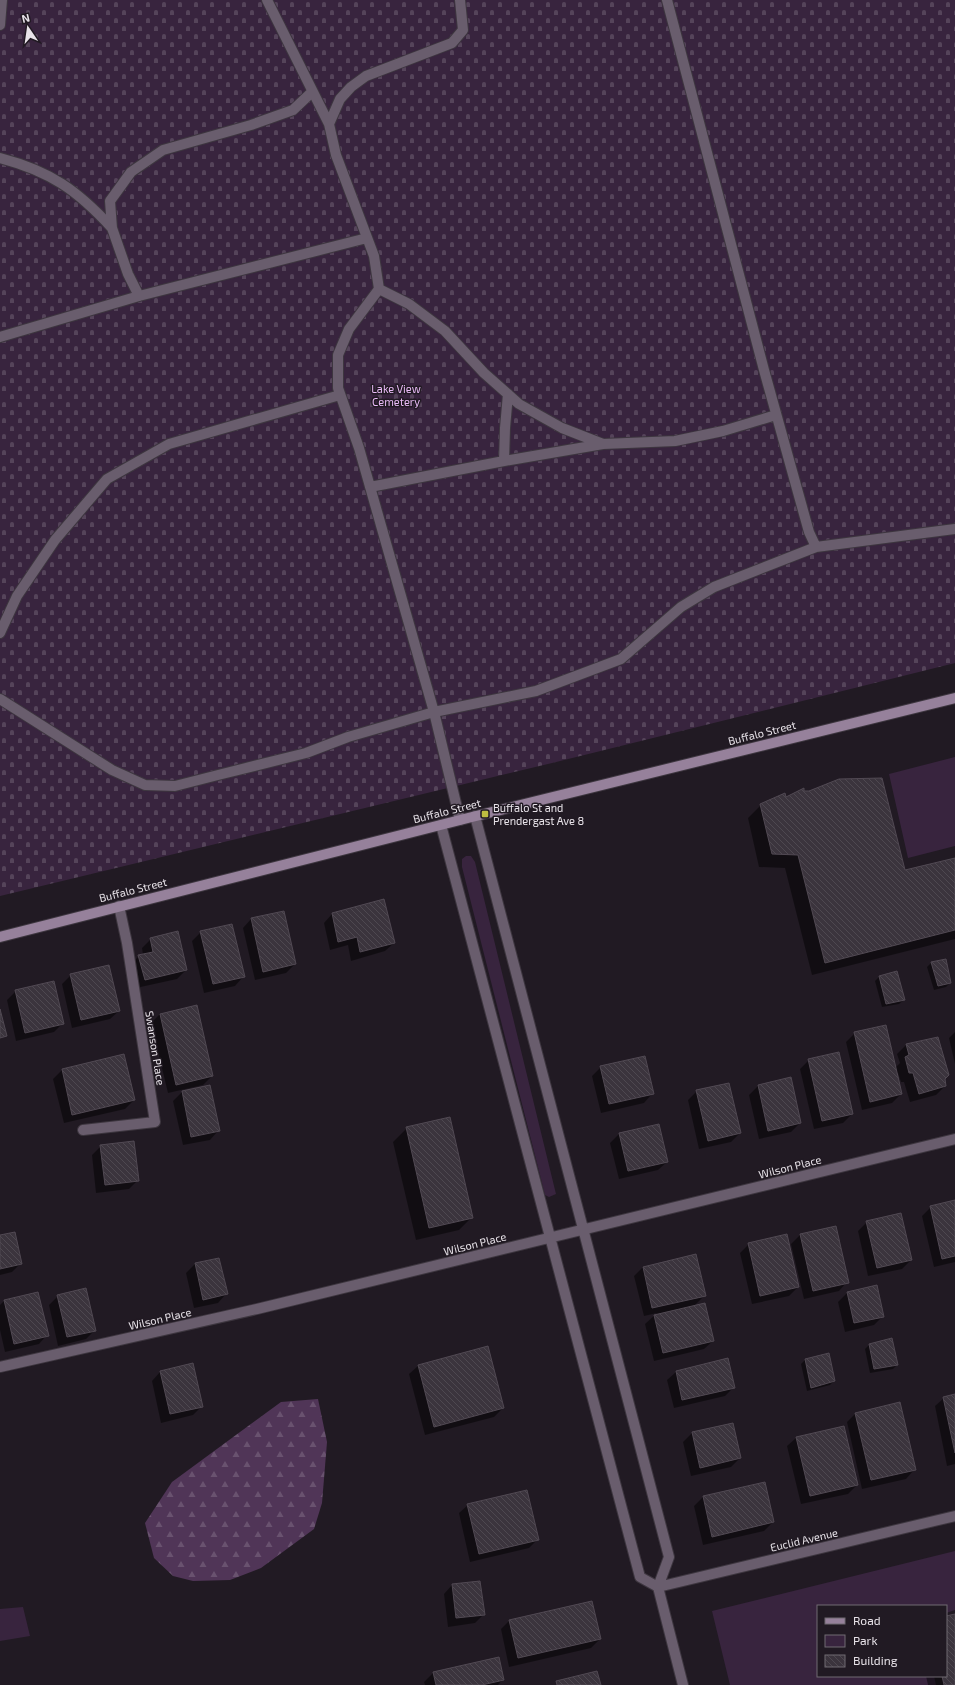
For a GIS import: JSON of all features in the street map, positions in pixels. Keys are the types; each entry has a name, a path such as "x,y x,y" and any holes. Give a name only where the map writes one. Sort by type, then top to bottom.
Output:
{"street":[{"path":"0,25 2,0"},
{"path":"268,0 329,124 336,155 374,256 379,289 349,329 338,355 338,388 370,487 434,712 460,820"},
{"path":"329,124 340,100 351,87 366,76 452,43 463,30 460,0"},
{"path":"667,0 776,415 809,532 816,547"},
{"path":"139,296 128,274 112,228 110,201 131,172 163,150 251,125 294,110 312,92"},
{"path":"0,158 27,165 59,182 89,203 112,228"},
{"path":"0,337 139,296 367,238"},
{"path":"379,289 409,304 446,331 484,373 519,404 562,428 603,444"},
{"path":"504,461 504,428 508,394"},
{"path":"0,633 17,596 55,540 107,479 170,444 340,395"},
{"path":"370,487 504,461 603,444 675,441 723,431 776,415"},
{"path":"0,698 112,770 146,785 175,786 306,753 348,737 434,712 536,691 621,659 681,607 714,587 816,547 955,529"},
{"name":"Buffalo Street","path":"0,937 475,816 955,698"},
{"path":"475,816 670,1557 658,1587 683,1685"},
{"path":"440,825 640,1577 658,1587"},
{"name":"Swanson Place","path":"83,1130 155,1122 127,943 119,906"},
{"name":"Buffalo Street","path":"0,929 16,933"},
{"name":"Wilson Place","path":"0,1367 257,1309 955,1139"},
{"name":"Euclid Avenue","path":"658,1587 955,1516"}],"green space":[{"name":"Lake View Cemetery","path":"0,0 955,0 955,663 552,763 0,896"},
{"path":"955,757 955,846 908,858 889,774"},
{"path":"466,856 471,856 475,862 556,1194 549,1197 545,1195 462,867 462,859"},
{"path":"318,1399 327,1442 322,1503 314,1529 261,1568 230,1580 193,1581 173,1576 154,1558 145,1523 172,1482 281,1402"},
{"path":"955,1551 955,1610 947,1613 947,1605 817,1605 817,1677 934,1677 936,1685 730,1685 712,1611"},
{"path":"23,1607 30,1636 0,1641 0,1609"}],"building":[{"path":"882,778 905,870 955,858 955,930 825,963 798,855 772,854 760,804 785,793 786,797 804,788 804,791 809,791 839,779"},
{"path":"384,899 395,943 360,952 357,937 338,942 332,913"},
{"path":"284,911 296,964 263,972 251,918"},
{"path":"232,924 245,977 213,984 200,931"},
{"path":"178,931 187,970 145,980 138,955 153,952 150,938"},
{"path":"946,959 951,983 938,986 931,962"},
{"path":"109,965 120,1011 81,1020 70,974"},
{"path":"897,971 905,1000 886,1004 879,976"},
{"path":"54,981 64,1024 25,1033 15,990"},
{"path":"197,1005 213,1076 176,1085 160,1014"},
{"path":"0,1009 7,1036 0,1038"},
{"path":"886,1025 902,1094 870,1102 854,1032"},
{"path":"938,1037 949,1075 945,1079 946,1086 919,1094 913,1073 909,1073 905,1057 909,1055 906,1044"},
{"path":"839,1052 853,1114 822,1121 808,1059"},
{"path":"124,1054 135,1100 72,1115 62,1069"},
{"path":"645,1056 654,1094 609,1104 600,1066"},
{"path":"791,1077 801,1123 768,1131 758,1085"},
{"path":"729,1083 741,1133 708,1141 696,1090"},
{"path":"210,1085 220,1131 191,1137 182,1091"},
{"path":"450,1117 473,1218 429,1228 406,1127"},
{"path":"659,1124 668,1162 628,1171 619,1133"},
{"path":"134,1141 139,1181 105,1185 100,1145"},
{"path":"955,1200 955,1256 942,1259 930,1206"},
{"path":"901,1213 912,1260 877,1268 866,1221"},
{"path":"836,1226 849,1283 813,1291 800,1234"},
{"path":"15,1232 22,1264 0,1269 0,1235"},
{"path":"787,1234 799,1287 760,1296 748,1243"},
{"path":"696,1254 706,1296 652,1308 643,1267"},
{"path":"219,1258 228,1294 203,1300 195,1263"},
{"path":"877,1285 884,1317 854,1323 847,1292"},
{"path":"86,1288 96,1331 67,1337 57,1295"},
{"path":"38,1292 49,1336 14,1344 4,1300"},
{"path":"705,1303 714,1341 663,1353 654,1315"},
{"path":"892,1338 898,1365 874,1369 869,1344"},
{"path":"488,1346 504,1408 434,1427 418,1365"},
{"path":"829,1353 835,1381 811,1388 805,1359"},
{"path":"728,1358 735,1388 682,1400 676,1371"},
{"path":"193,1363 203,1407 170,1414 160,1371"},
{"path":"955,1394 955,1453 943,1397"},
{"path":"900,1402 916,1470 871,1480 855,1413"},
{"path":"733,1423 741,1458 700,1468 692,1432"},
{"path":"844,1426 858,1485 810,1496 796,1437"},
{"path":"765,1482 774,1522 712,1537 703,1496"},
{"path":"527,1490 539,1540 479,1554 467,1504"},
{"path":"480,1581 485,1615 456,1618 452,1584"},
{"path":"592,1601 601,1639 518,1658 509,1620"},
{"path":"955,1614 955,1685 944,1685 942,1677 947,1677 947,1616"},
{"path":"499,1657 504,1680 482,1685 436,1685 433,1672"},
{"path":"597,1671 601,1685 557,1685 556,1681"}],"place":[{"name":"Buffalo St and Prendergast Ave 8","path":"485,814"}]}
